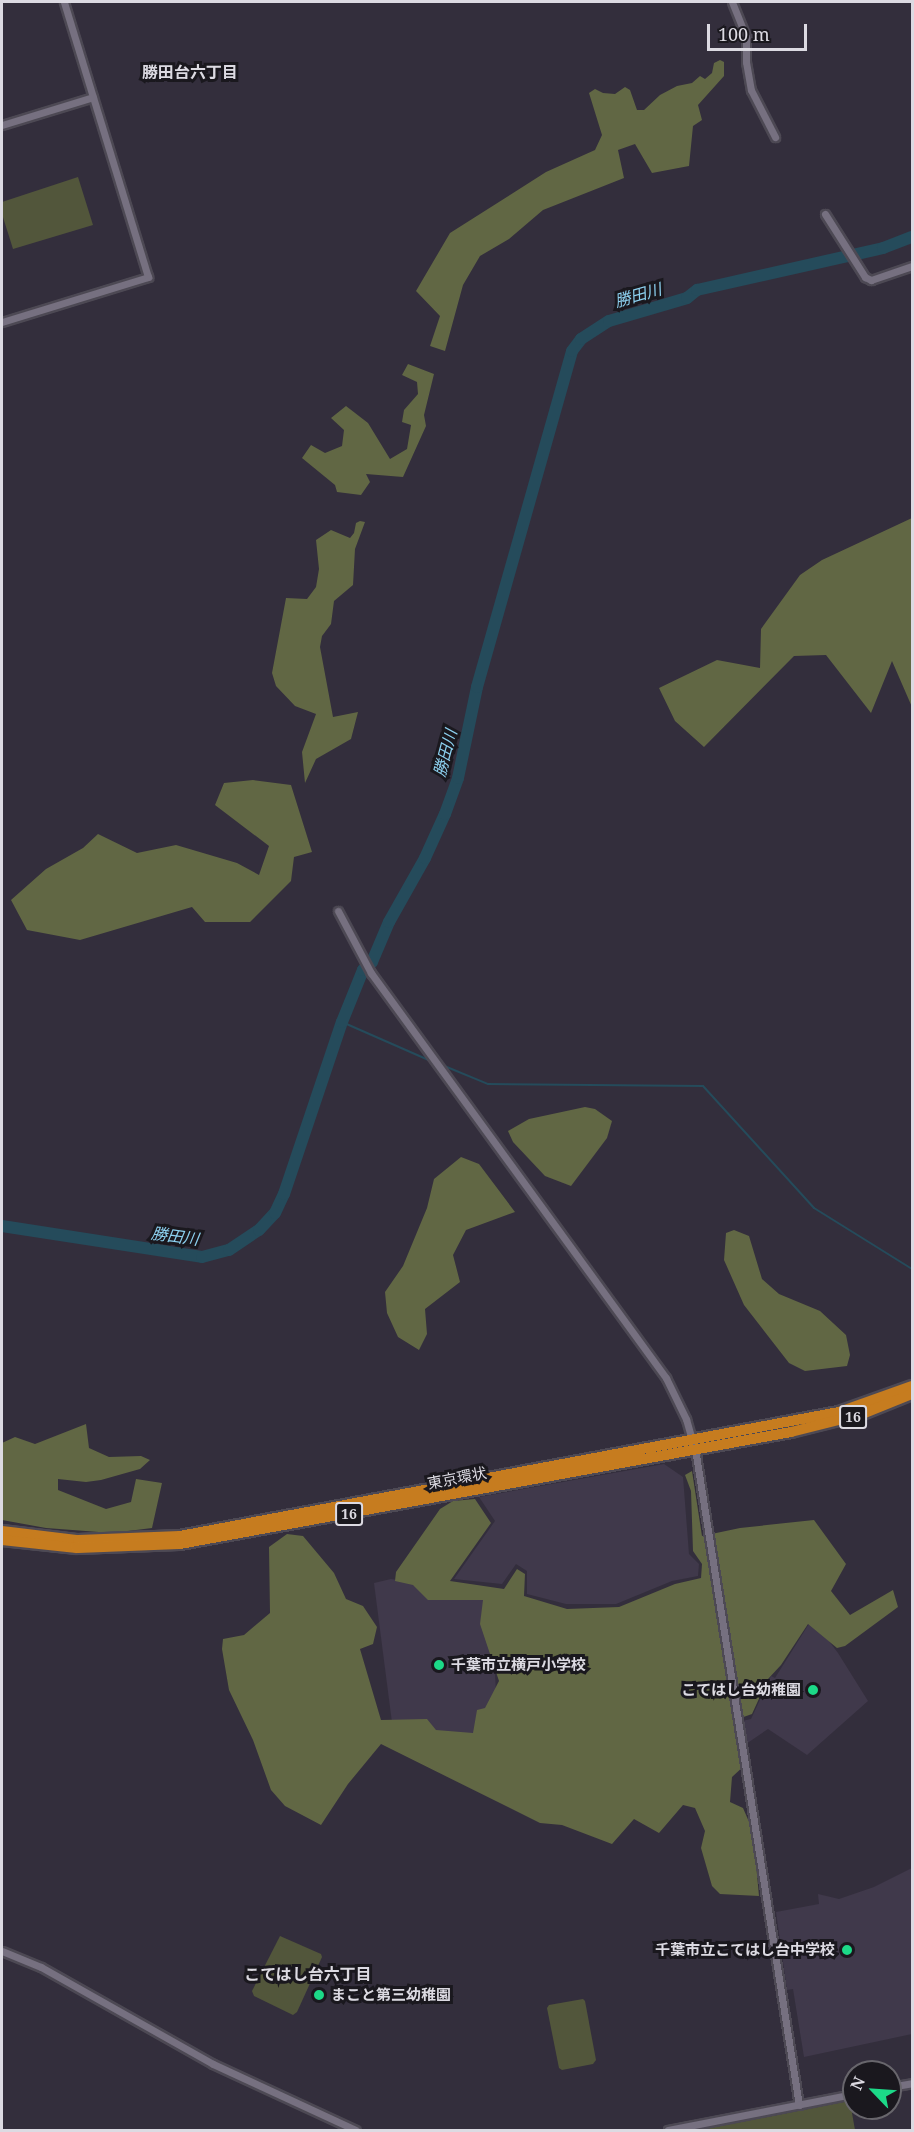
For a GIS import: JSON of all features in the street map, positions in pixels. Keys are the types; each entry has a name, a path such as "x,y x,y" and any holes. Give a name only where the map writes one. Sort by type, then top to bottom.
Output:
{"highway":[{"name":"東京環状","path":"2,1540 88,1548 180,1544 694,1445 838,1412 912,1386"},
{"name":"東京環状","path":"2,1532 78,1540 180,1536 837,1421 912,1394"}],"street":[{"path":"2,322 148,277 64,2"},
{"path":"732,2 747,37 746,62 751,90 775,137"},
{"path":"2,125 93,97"},
{"path":"825,214 865,277 871,280 912,266"},
{"path":"338,911 357,949 386,992 666,1378 686,1419 694,1445 799,2105"},
{"path":"2,1951 40,1967 213,2064 356,2130"},
{"path":"668,2130 842,2096"}],"shaded area":[{"path":"664,1464 683,1477 689,1554 699,1564 698,1576 672,1581 616,1604 566,1604 527,1594 527,1571 516,1564 502,1584 454,1579 495,1521 479,1497"},
{"name":"千葉市立横戸小学校","path":"391,1579 490,1593 499,1741 394,1738 374,1583"},
{"name":"こてはし台幼稚園","path":"812,1619 838,1653 868,1701 807,1755 768,1729 746,1744 742,1721 751,1719 771,1676 775,1678"},
{"name":"千葉市立こてはし台中学校","path":"912,1868 912,2034 804,2057 793,1989 787,1990 776,1912 819,1904 818,1894 839,1899 874,1887"}],"green space":[{"path":"720,60 724,62 724,76 698,105 702,120 693,126 689,166 652,173 635,144 618,150 624,178 543,210 509,239 480,256 463,285 445,351 430,346 440,316 416,291 450,233 546,172 595,150 602,135 589,93 595,89 603,93 615,94 625,87 630,90 637,110 644,110 660,95 677,86 692,83 700,76 705,79 712,73 714,63"},
{"path":"78,177 93,225 13,249 2,214 2,202"},
{"path":"408,364 434,374 424,415 426,426 403,477 366,474 370,482 361,495 337,492 335,485 302,458 311,445 325,453 342,446 344,430 331,418 346,406 368,423 390,459 407,449 411,425 402,422 404,410 418,394 417,382 402,375"},
{"path":"912,518 912,707 892,661 871,713 826,655 794,656 704,747 675,721 659,688 717,660 760,668 761,629 800,575 822,560"},
{"path":"365,522 355,549 353,585 334,601 331,624 322,636 320,647 333,717 358,712 351,739 316,759 305,783 302,752 316,714 295,706 276,686 272,673 286,598 307,599 316,587 319,569 316,540 331,530 350,538 354,533 356,523"},
{"path":"253,780 291,785 312,852 294,857 291,881 250,922 205,922 192,907 80,940 27,930 11,900 46,869 83,848 98,834 137,853 176,845 237,863 259,875 269,846 215,805 224,783"},
{"path":"585,1107 595,1109 612,1121 607,1138 571,1186 545,1176 513,1142 508,1131 529,1119"},
{"path":"461,1157 479,1164 515,1212 466,1230 453,1255 460,1282 425,1309 427,1334 419,1350 398,1337 387,1313 385,1292 403,1266 427,1208 434,1179"},
{"path":"734,1230 749,1236 762,1279 779,1294 820,1311 846,1335 850,1355 847,1366 805,1371 789,1363 744,1305 724,1260 726,1233"},
{"path":"86,1424 89,1448 109,1457 141,1456 150,1460 140,1469 101,1480 86,1482 58,1479 58,1490 106,1509 131,1502 136,1479 162,1483 152,1528 112,1533 46,1528 2,1520 2,1443 15,1437 35,1444"},
{"path":"692,1471 702,1536 740,1528 814,1520 846,1564 831,1591 850,1615 893,1590 898,1607 845,1646 837,1648 808,1624 781,1665 768,1679 752,1714 735,1720 745,1765 732,1777 730,1802 743,1808 753,1831 759,1896 720,1894 712,1886 701,1848 705,1831 695,1808 683,1805 659,1833 634,1819 612,1844 562,1825 540,1823 381,1744 348,1784 321,1825 285,1806 271,1790 253,1740 229,1690 222,1649 223,1639 244,1635 270,1613 269,1547 287,1534 303,1536 334,1573 346,1599 363,1606 377,1627 373,1644 360,1649 381,1720 427,1719 436,1730 473,1733 477,1710 485,1708 499,1681 480,1624 483,1600 428,1600 413,1585 395,1581 396,1572 440,1509 453,1501 475,1499 491,1523 450,1581 504,1589 517,1569 525,1574 524,1596 567,1609 619,1607 675,1584 701,1578 702,1564 693,1551 691,1491 685,1475"},
{"path":"280,1936 321,1954 322,1957 297,2012 293,2015 254,1996 252,1991"},
{"path":"583,1999 596,2060 593,2064 562,2070 559,2068 547,2008 549,2005"},
{"path":"842,2102 842,2120 853,2120 855,2130 700,2130"}],"waterway":[{"name":"勝田川","path":"2,1226 202,1257 229,1250 259,1230 275,1213 284,1194 342,1022 363,970 372,962 389,922 425,858 458,778 477,687 572,351 581,339 609,321 687,298 697,290 883,248 912,237"},
{"path":"342,1022 431,1061"},
{"path":"442,1065 488,1084 703,1086 814,1208 912,1269"}],"place":[{"name":"千葉市立横戸小学校","path":"439,1665"},
{"name":"こてはし台幼稚園","path":"813,1690"},
{"name":"千葉市立こてはし台中学校","path":"847,1950"},
{"name":"まこと第三幼稚園","path":"319,1995"}],"district":[{"name":"勝田台六丁目","path":"190,72"},
{"name":"こてはし台六丁目","path":"308,1974"}]}
